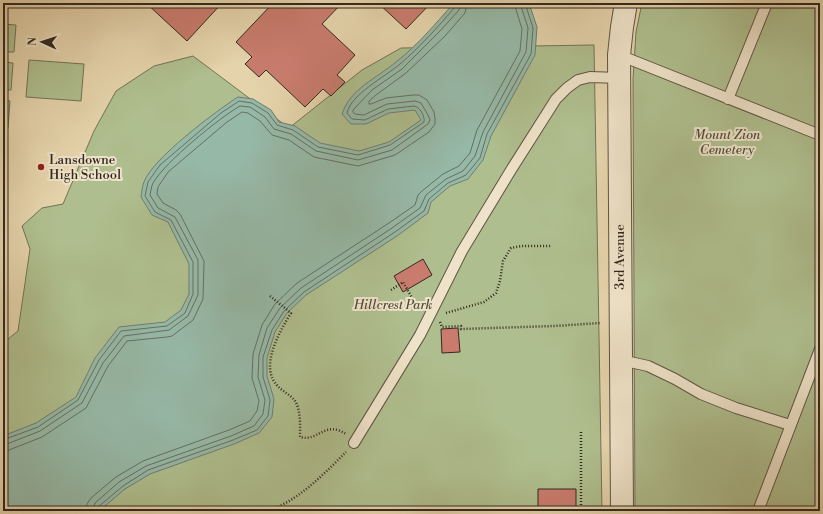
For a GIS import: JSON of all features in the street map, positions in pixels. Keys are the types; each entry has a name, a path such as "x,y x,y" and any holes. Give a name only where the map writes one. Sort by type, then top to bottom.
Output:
{"street":[{"name":"3rd Avenue","path":"622,511 619,54 626,3"}],"lane":[{"path":"728,99 767,3"},
{"path":"619,54 728,99 820,134"},
{"path":"355,442 420,335 435,314 462,251 556,99 578,80 590,77 619,78"},
{"path":"758,511 820,349"},
{"path":"621,360 648,366 701,394 736,408 790,425"}],"path":[{"path":"435,314 484,302 496,293 500,281 503,261 511,248 522,246 552,246"},
{"path":"391,290 403,282 415,303 435,314 442,327 461,326 461,329 604,323"},
{"path":"267,511 276,508 303,491 326,472 355,442 340,430 332,428 306,439 300,437 299,413 295,401 276,385 272,378 270,366 272,353 279,333 291,313 270,296"},
{"path":"580,511 581,430"}],"green space":[{"name":"Mount Zion Cemetery","path":"642,3 820,3 820,511 635,511 633,79 636,32"},
{"path":"3,24 16,25 14,52 3,52"},
{"name":"Hillcrest Park","path":"594,45 602,511 3,511 3,343 18,331 30,249 22,226 42,208 63,204 94,131 116,91 154,66 193,56 289,128 362,70 401,48"},
{"path":"29,60 84,64 81,101 26,97"},
{"path":"3,62 13,63 11,90 3,90"},
{"path":"3,100 10,101 8,128 3,128"}],"water":[{"path":"454,3 529,3 537,27 535,55 491,136 483,160 468,179 450,186 431,202 428,213 397,236 306,295 287,313 275,332 267,358 267,376 274,399 272,417 259,433 234,444 150,474 125,489 99,511 3,511 3,436 36,423 76,397 95,358 119,327 165,322 181,310 189,294 189,264 168,222 152,215 141,197 142,187 149,172 186,136 238,97 253,99 271,110 279,122 295,126 320,143 359,151 389,142 421,120 415,110 389,113 366,124 351,124 342,114 346,105 358,91 389,68 411,49"}],"building":[{"path":"146,3 222,3 187,41"},
{"path":"273,3 342,3 322,24 355,55 337,75 345,82 331,96 323,89 305,107 266,70 259,77 245,64 252,57 236,42"},
{"path":"378,3 431,3 406,29"},
{"path":"423,259 432,275 403,292 394,276"},
{"path":"458,328 460,352 442,353 441,329"},
{"path":"538,489 576,489 576,511 538,511"}],"place":[{"name":"Lansdowne High School","path":"41,167"}]}
